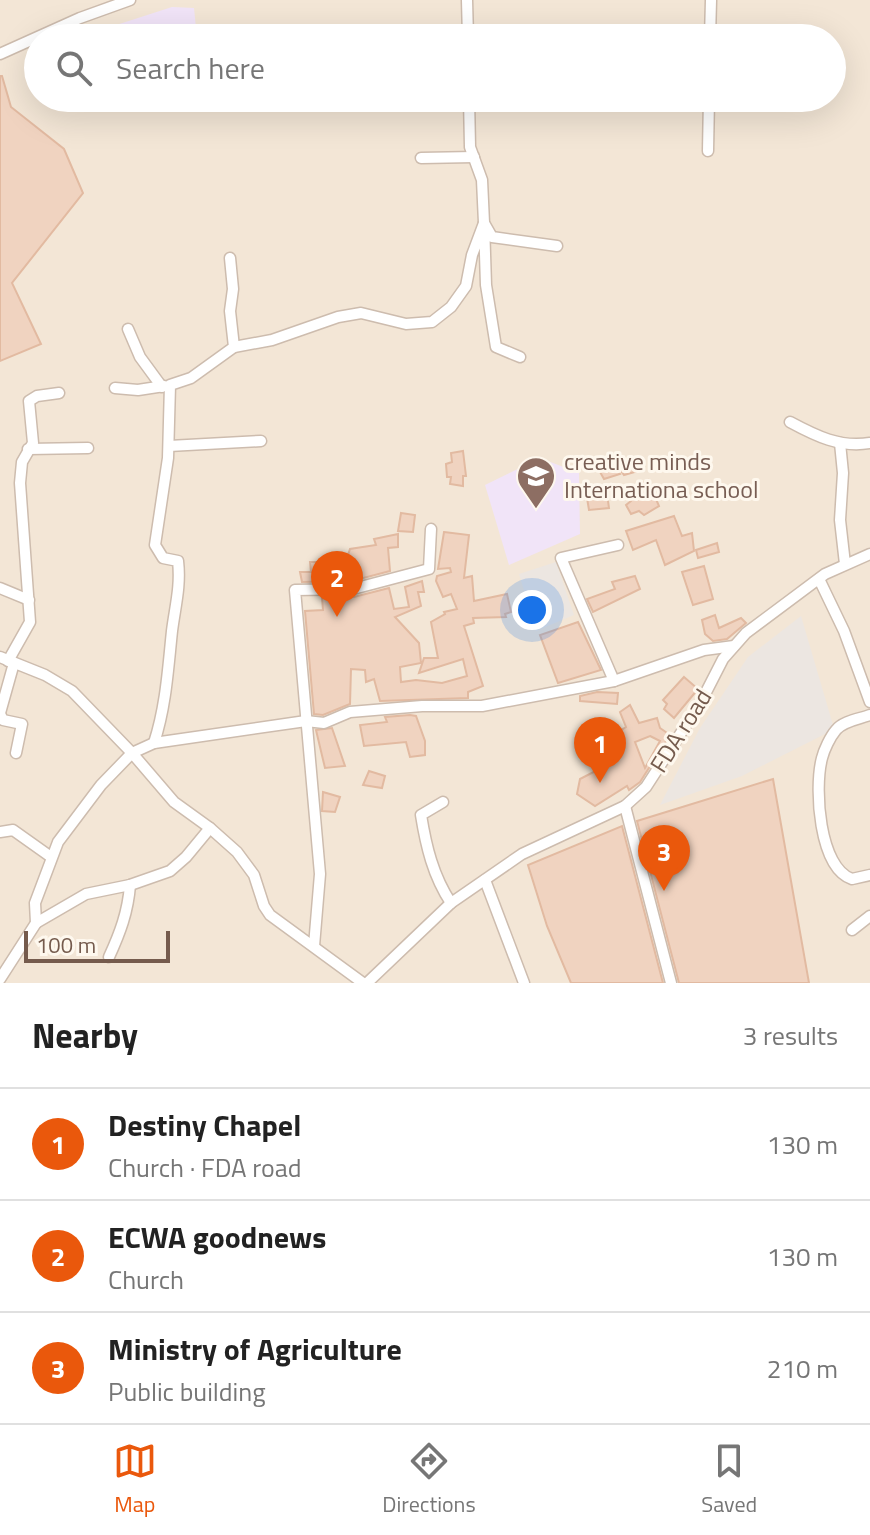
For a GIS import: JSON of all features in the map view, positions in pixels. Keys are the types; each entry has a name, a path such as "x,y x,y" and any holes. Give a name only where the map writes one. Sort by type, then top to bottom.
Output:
{"street":[{"path":"67,24 130,0"},
{"path":"467,0 468,24"},
{"path":"710,24 711,0"},
{"path":"0,54 24,43"},
{"path":"469,112 470,147 482,180 486,285 496,347 520,357"},
{"path":"708,151 709,112"},
{"path":"421,158 474,157"},
{"path":"484,223 492,237 557,246"},
{"path":"115,388 138,390 166,386 191,378 234,347 272,340 338,317 361,313 406,324 432,322 451,307 466,286 472,255 484,223"},
{"path":"230,258 234,347"},
{"path":"128,329 140,357 166,386 169,446 155,545 163,558 178,561 179,592 174,613 167,693 154,743"},
{"path":"16,753 22,724 3,720 0,714 7,660 30,622 20,483 22,462 33,443 29,401 37,396 59,393"},
{"path":"790,422 840,443 852,446 870,443"},
{"path":"169,446 261,441"},
{"path":"840,443 843,473 840,520 845,564"},
{"path":"28,449 88,448"},
{"path":"314,946 320,874 295,590 353,589 429,569 431,529"},
{"path":"614,681 561,558 618,545"},
{"name":"FDA road","path":"365,983 451,903 522,854 625,806 646,787 701,702 723,659 746,633 819,579 870,554"},
{"path":"819,579 844,631 870,702"},
{"path":"0,588 29,600"},
{"path":"36,923 35,903 51,857 77,814 132,753 154,743 306,721 324,723 350,712 422,706 482,706 614,681 704,650 734,646"},
{"path":"7,660 45,675 72,691 174,802 210,828 249,866 270,915 365,983"},
{"path":"870,715 835,731 822,756 820,774 822,834 839,872 852,879 870,875"},
{"path":"443,802 421,815 427,847 441,888 451,903"},
{"path":"625,806 671,983"},
{"path":"0,979 36,923 86,894 130,885 170,871 210,828"},
{"path":"0,832 13,830 51,857"},
{"path":"485,880 524,983"},
{"path":"109,957 128,908 130,885"},
{"path":"852,930 870,916"}],"shaded area":[{"path":"0,0 870,0 870,983 0,983"},
{"path":"172,7 194,8 196,24 119,24"},
{"name":"creative minds Internationa school","path":"540,458 579,473 580,534 509,565 485,485"},
{"path":"556,562 574,615 536,631 519,574"},
{"path":"801,616 833,725 825,734 742,776 660,805 700,728 748,657"}],"building":[{"path":"0,76 11,107 64,149 83,193 12,283 41,344 0,361"},
{"path":"463,451 466,476 463,476 463,486 450,484 446,464 452,462 451,453"},
{"path":"637,463 638,471 624,475 619,468"},
{"path":"614,465 620,474 604,479 600,472"},
{"path":"648,480 659,506 644,515 639,511 631,514 626,505 631,501 625,491"},
{"path":"585,486 606,486 609,508 589,510"},
{"path":"401,513 415,515 413,532 398,531"},
{"path":"674,516 682,536 692,533 694,551 665,565 656,540 633,550 626,531"},
{"path":"444,532 469,535 464,578 472,576 474,601 507,594 511,612 505,614 506,617 473,618 474,623 464,626 483,686 468,692 468,698 380,701 374,679 366,682 365,670 351,669 350,704 323,715 314,714 305,611 323,610 322,598 354,597 389,588 394,609 409,607 405,587 422,581 424,592 418,592 421,606 395,617 419,643 421,663 400,667 401,682 442,683 467,676 463,659 419,673 424,658 438,658 431,622 444,612 457,609 451,594 443,597 436,581 437,576 451,572 450,568 438,569"},
{"path":"398,534 398,547 388,548 390,571 352,581 302,582 300,572 311,572 310,562 318,562 318,570 344,567 350,549 376,545 374,539"},
{"path":"717,543 719,552 698,558 696,550"},
{"path":"704,566 713,599 693,605 682,572"},
{"path":"635,576 640,589 593,612 587,599 615,589 612,582"},
{"path":"715,615 719,628 741,618 746,623 727,639 713,641 705,634 702,620"},
{"path":"578,622 601,670 558,683 540,635"},
{"path":"684,677 698,689 674,718 664,709 667,704 663,700"},
{"path":"597,692 618,693 617,704 580,701 580,696"},
{"path":"630,705 639,723 657,718 660,728 670,735 640,782 629,790 627,786 595,806 577,794 580,779 615,761 606,739 626,727 620,712","holes":["650,736 660,741 645,768 635,742"]},
{"path":"416,716 425,741 425,755 410,757 406,742 364,746 360,725 387,722 385,717"},
{"path":"332,728 345,766 325,768 316,730"},
{"path":"369,771 385,776 382,788 363,785"},
{"path":"773,779 809,983 679,983 637,821"},
{"path":"323,792 340,797 335,812 322,811"},
{"path":"622,826 663,983 571,983 547,926 528,865"}],"place":[{"name":"creative minds Internationa school","path":"536,510"},
{"name":"ECWA goodnews","path":"337,617"},
{"name":"Destiny Chapel","path":"600,783"},
{"name":"Ministry of Agriculture","path":"664,891"}]}
